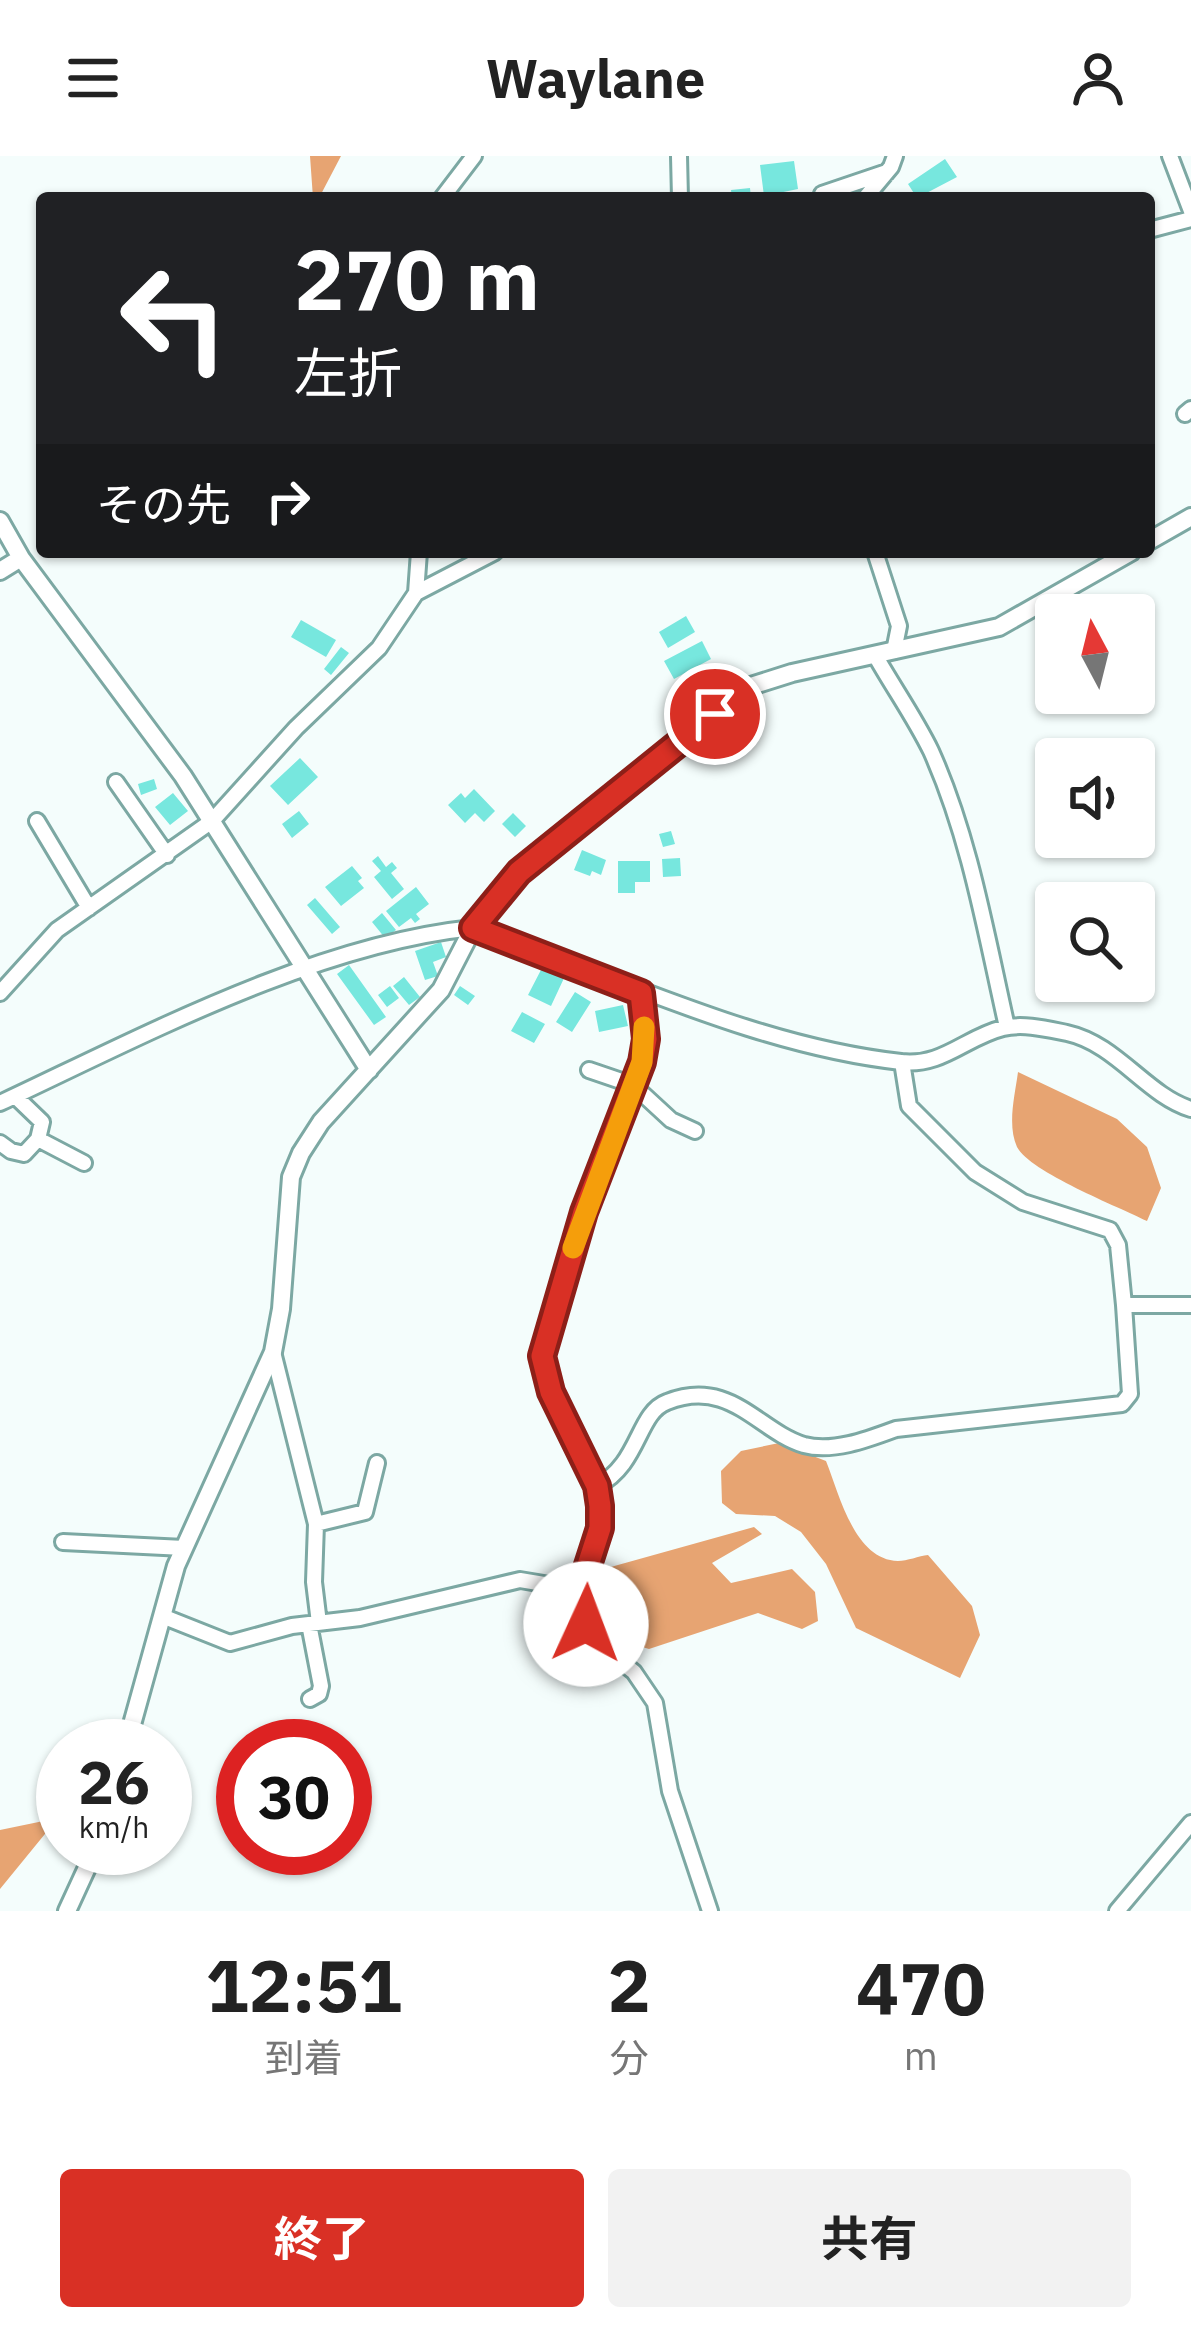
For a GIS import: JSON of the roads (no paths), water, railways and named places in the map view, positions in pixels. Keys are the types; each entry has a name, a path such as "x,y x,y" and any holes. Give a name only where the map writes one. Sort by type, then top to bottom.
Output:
{"street":[{"path":"447,192 474,156"},
{"path":"680,156 680,192"},
{"path":"871,192 895,156"},
{"path":"1155,228 1191,215 1169,156"},
{"path":"828,192 887,172"},
{"path":"1155,538 1191,517"},
{"path":"0,521 21,558 183,776 369,1070"},
{"path":"0,571 21,558"},
{"path":"2,984 57,930 212,821 296,728 379,648 416,592 419,558"},
{"path":"416,592 483,558"},
{"path":"877,558 899,626 894,651"},
{"path":"133,1719 184,1548 273,1352 291,1177 321,1122 441,990 473,928 519,872 751,686 999,627 1120,558"},
{"path":"875,655 929,746 946,786 966,850 1007,1027"},
{"path":"116,782 167,855"},
{"path":"38,821 89,908"},
{"path":"0,1103 155,1030 304,970 394,942 473,928 641,993 784,1037 902,1062 919,1064 947,1056 1007,1027 1074,1034 1124,1061 1191,1108"},
{"path":"641,993 646,1039 584,1212 542,1356 551,1392 597,1486 600,1528 580,1590 586,1624 599,1644 634,1672 656,1703 670,1791 710,1911"},
{"path":"597,1486 614,1478 629,1460 648,1416 665,1402 710,1396 751,1411 799,1444 818,1448 868,1440 896,1429 1122,1404 1130,1394 1118,1245 1109,1230 1023,1202 976,1172 910,1106 902,1062"},
{"path":"589,1070 633,1085 671,1120 695,1130"},
{"path":"0,1143 24,1154 38,1139 42,1122 15,1096"},
{"path":"38,1139 84,1163"},
{"path":"1124,1305 1191,1305"},
{"path":"273,1352 316,1524 314,1624 321,1686 319,1694 310,1699"},
{"path":"316,1524 365,1512 377,1462"},
{"path":"63,1541 184,1548"},
{"path":"162,1616 230,1642 360,1618 520,1580 580,1590"},
{"path":"1118,1911 1191,1823"},
{"path":"67,1911 84,1875"}]}
